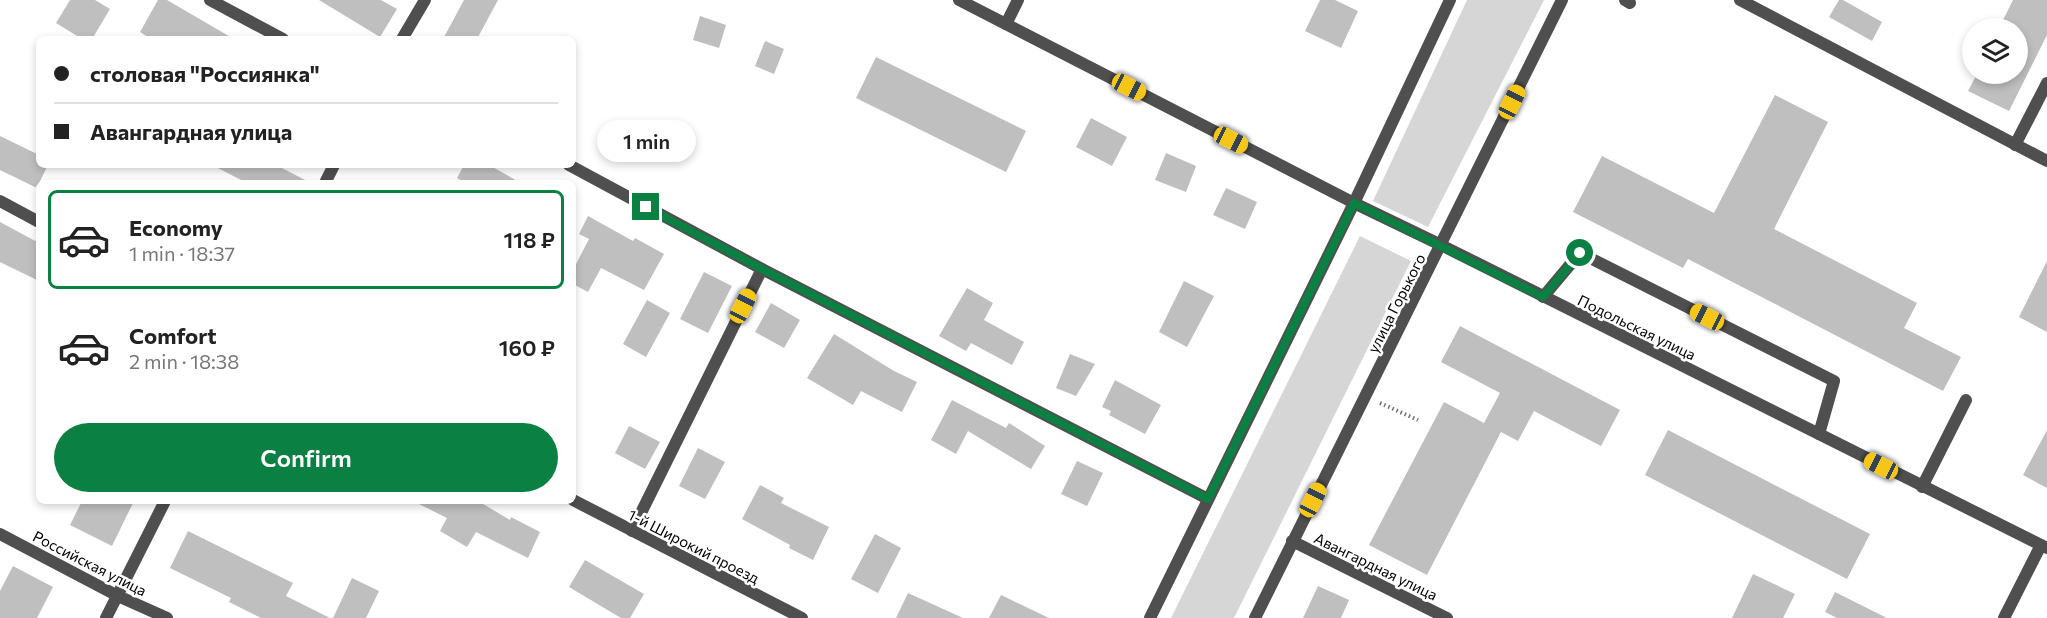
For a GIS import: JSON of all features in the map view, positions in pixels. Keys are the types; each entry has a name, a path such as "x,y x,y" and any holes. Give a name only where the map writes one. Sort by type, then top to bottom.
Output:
{"street":[{"path":"210,0 277,36"},
{"path":"404,36 425,0"},
{"name":"Подольская улица","path":"959,0 1354,203 2044,547"},
{"path":"1006,24 1017,0"},
{"path":"1150,618 1354,203 1450,0"},
{"name":"улица Горького","path":"1255,618 1562,0"},
{"path":"1740,0 2047,161"},
{"path":"2015,146 2047,83"},
{"path":"575,168 762,269 1208,499"},
{"path":"0,201 36,220"},
{"path":"1543,297 1580,253 1591,258 1834,381 1819,434"},
{"path":"632,531 762,269"},
{"path":"1922,487 1965,400"},
{"name":"1-й Широкий проезд","path":"576,502 802,618"},
{"path":"106,618 164,504"},
{"name":"Российская улица","path":"0,535 118,596 167,618"},
{"name":"Авангардная улица","path":"1292,542 1447,618"},
{"path":"2004,618 2044,547"}],"path":[{"path":"1366,396 1419,420"}],"shaded area":[{"path":"1467,0 1544,0 1428,227 1373,201"},
{"path":"1360,236 1411,261 1234,618 1171,618"}],"building":[{"path":"70,0 95,0 110,9 94,36 77,36 56,23"},
{"path":"158,0 167,0 229,36 146,36 140,32"},
{"path":"319,0 381,0 397,9 381,36"},
{"path":"464,0 498,0 479,36 445,36"},
{"path":"1320,0 1335,0 1358,11 1341,48 1305,31"},
{"path":"1839,0 1843,0 1882,22 1872,41 1829,17"},
{"path":"2013,0 2047,0 2047,35 2028,73 2028,18 2004,18"},
{"path":"700,16 726,25 719,48 693,40"},
{"path":"765,41 784,49 774,74 755,66"},
{"path":"876,57 1026,131 1006,172 856,98"},
{"path":"1972,84 2022,84 2009,111 1968,91"},
{"path":"1775,95 1828,122 1774,229 1917,303 1904,328 1961,357 1943,391 1688,259 1683,268 1573,212 1602,156 1714,213"},
{"path":"1091,118 1127,137 1112,166 1076,147"},
{"path":"0,136 36,154 36,168 46,168 40,180 36,180 36,188 0,170"},
{"path":"1166,153 1196,166 1186,192 1155,180"},
{"path":"218,168 282,168 305,180 241,180"},
{"path":"462,168 494,168 516,180 461,180 457,178"},
{"path":"1226,188 1257,202 1245,229 1213,215"},
{"path":"588,216 633,241 635,238 664,254 644,290 601,268 588,292 576,286 576,264 589,239 579,234"},
{"path":"0,222 36,241 36,280 0,262"},
{"path":"2047,261 2047,332 2019,317"},
{"path":"704,272 732,286 708,333 680,319"},
{"path":"1184,281 1214,296 1187,347 1159,332"},
{"path":"967,288 993,303 984,320 1024,342 1012,365 971,343 966,351 939,336"},
{"path":"647,300 670,313 646,357 623,344"},
{"path":"771,303 800,320 784,348 755,332"},
{"path":"1460,326 1620,410 1601,446 1534,411 1518,441 1501,432 1427,575 1369,545 1444,402 1484,423 1500,393 1441,362"},
{"path":"834,334 894,371 917,382 902,412 861,391 853,405 807,378"},
{"path":"1070,354 1095,364 1076,396 1056,388"},
{"path":"1115,380 1161,405 1145,434 1109,415 1111,411 1102,407"},
{"path":"952,400 1006,428 1009,423 1045,446 1031,469 968,431 956,454 931,440"},
{"path":"629,426 660,442 645,469 615,453"},
{"path":"1668,430 1870,534 1847,579 1645,475"},
{"path":"2047,430 2047,488 2023,475"},
{"path":"698,448 725,462 705,499 679,486"},
{"path":"1077,461 1103,473 1087,506 1061,494"},
{"path":"760,485 784,498 781,503 829,527 813,560 742,519"},
{"path":"80,504 133,504 112,546 70,525"},
{"path":"419,504 483,504 510,520 511,517 540,532 528,558 476,532 467,547 440,531 447,518"},
{"path":"188,531 293,583 286,596 330,618 261,618 229,602 231,598 170,568"},
{"path":"875,534 901,548 878,593 851,579"},
{"path":"585,560 644,594 630,618 621,618 569,587"},
{"path":"13,566 53,587 37,618 0,618 0,591"},
{"path":"1753,574 1795,594 1783,618 1732,618"},
{"path":"352,578 379,591 366,618 333,618"},
{"path":"1318,586 1349,600 1341,618 1303,618"},
{"path":"1835,592 1887,618 1837,618 1825,612"},
{"path":"908,593 963,618 896,618"},
{"path":"1001,595 1049,618 989,618"}],"route":[{"path":"646,207 1208,499 1354,203 1543,297 1580,253"}]}
